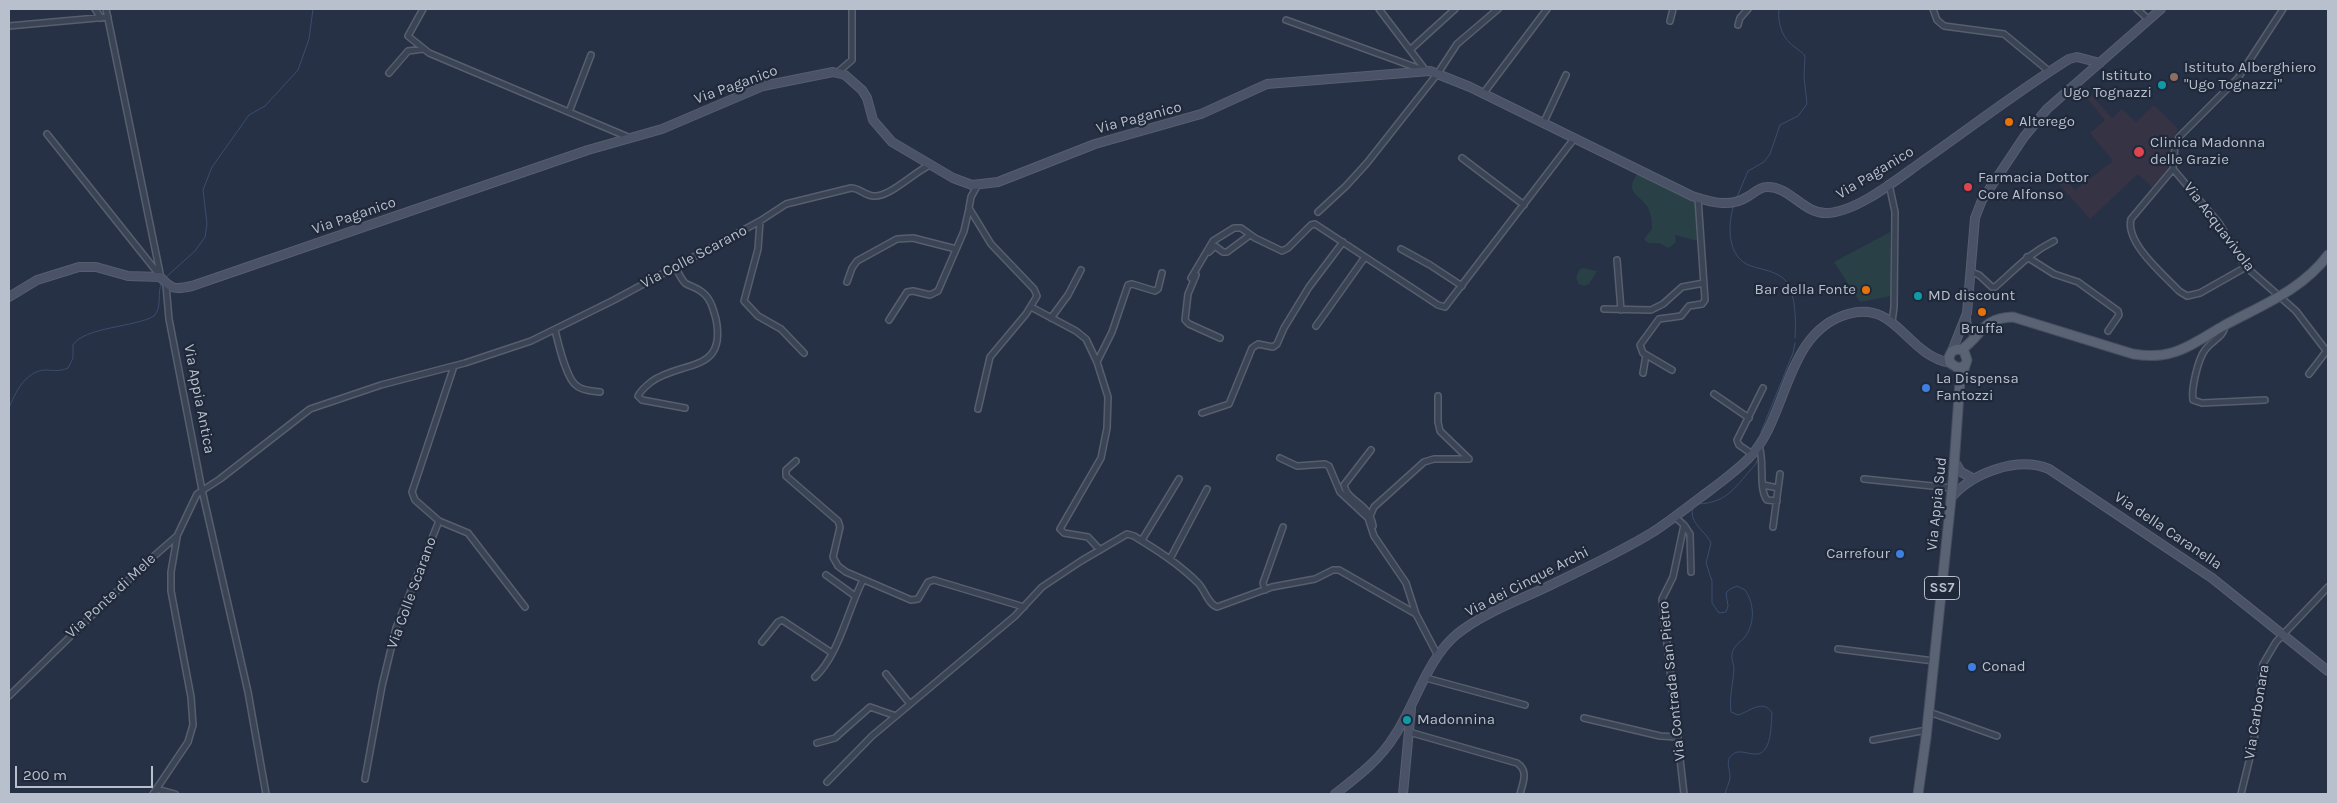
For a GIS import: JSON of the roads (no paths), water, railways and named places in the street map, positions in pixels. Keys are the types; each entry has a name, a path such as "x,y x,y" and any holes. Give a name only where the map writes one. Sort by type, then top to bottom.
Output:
{"main road":[{"path":"1957,358 1976,335 1997,319 2023,319 2125,352 2152,356 2166,354 2183,348 2280,296 2310,276 2328,255"},
{"name":"Via Appia Sud","path":"1918,794 1927,730 1955,462 1960,381 1957,358"}],"street":[{"path":"95,9 101,18"},
{"path":"423,9 408,36 424,49 465,70 628,138"},
{"path":"852,9 852,60 838,72 846,76 864,92 872,117 884,135 901,148 963,183 978,186 971,197 965,228 937,292 930,296 908,291 890,320"},
{"path":"1379,9 1426,71"},
{"path":"1410,50 1455,9"},
{"path":"1318,212 1362,170 1438,73 1458,42 1498,9"},
{"path":"1483,94 1547,9"},
{"path":"1670,21 1673,9"},
{"path":"1738,24 1740,18 1748,9"},
{"path":"1933,9 1937,20 1944,26 2006,35 2050,73"},
{"path":"2137,9 2149,20"},
{"path":"1957,358 1958,334 1966,318 1975,218 1982,200 2039,119 2053,103 2161,9"},
{"name":"Via Acquavivola","path":"2283,9 2235,81 2179,137 2175,147 2173,169 2213,216 2246,267 2303,319 2328,351"},
{"path":"9,26 101,18 108,12"},
{"name":"Via Appia Antica","path":"108,12 161,278 166,285 170,319 202,490 248,692 266,794"},
{"name":"Via Paganico","path":"1286,20 1426,71 1438,73 1573,140 1698,198 1726,203 1744,199 1760,189 1770,188 1786,194 1812,210 1828,214 1855,204 1889,184 2074,58 2100,62"},
{"path":"389,74 408,51 424,49"},
{"path":"569,112 591,55"},
{"name":"Via Paganico","path":"978,186 1001,181 1100,142 1201,114 1267,84 1426,71"},
{"name":"Via Paganico","path":"166,285 178,289 198,284 628,138 662,129 767,85 838,72"},
{"path":"1543,124 1566,75"},
{"path":"47,134 161,278"},
{"path":"1191,278 1214,240 1236,228 1277,250 1284,251 1310,226 1315,224 1442,307 1448,305 1573,140"},
{"path":"1462,158 1524,205"},
{"name":"Via Colle Scarano","path":"202,490 214,483 313,407 381,384 454,366 503,351 555,330 760,221 788,203 848,189 857,189 873,196 883,194 930,165"},
{"path":"2173,169 2131,219 2131,231 2140,248 2179,291 2189,296 2200,294 2246,267"},
{"path":"1889,184 1895,217 1894,307 1892,322"},
{"path":"1672,370 1646,355 1641,351 1640,345 1653,324 1662,317 1681,316 1689,306 1704,303 1706,299 1698,198"},
{"path":"969,208 989,242 1035,290 1037,296 1031,307 991,355 978,409"},
{"path":"760,221 758,249 744,301 760,317 781,328 804,353"},
{"path":"1220,338 1189,324 1185,320 1184,313 1189,291 1213,247 1216,246 1223,252 1227,252 1250,236"},
{"path":"847,282 851,269 857,261 897,239 914,238 956,249"},
{"path":"1202,413 1230,403 1242,368 1252,348 1258,344 1277,345 1283,330 1311,284 1343,242"},
{"path":"1971,272 1979,275 1994,289 2027,257 2054,242"},
{"path":"1401,249 1430,264 1462,286"},
{"path":"1316,326 1366,257"},
{"path":"2027,257 2054,274 2076,281 2117,310 2118,315 2108,331"},
{"path":"1617,260 1621,310"},
{"path":"151,265 158,261"},
{"path":"9,297 40,279 82,266 96,267 128,276 161,278"},
{"path":"675,266 685,282 701,291 709,299 716,324 716,348 704,361 662,375 645,387 638,396 642,400 685,408"},
{"path":"1051,318 1068,295 1081,270"},
{"path":"1097,362 1112,332 1128,285 1132,284 1156,291 1162,273"},
{"path":"1604,309 1653,310 1666,302 1680,287 1704,283"},
{"path":"1031,307 1083,336 1090,345 1097,362 1108,400 1108,422 1104,448 1094,473 1060,529 1064,533 1088,537 1100,550"},
{"name":"Via dei Cinque Archi","path":"1335,794 1377,758 1396,735 1438,656 1455,636 1477,621 1576,573 1652,532 1719,484 1752,454 1759,446 1799,358 1819,330 1834,319 1860,311 1875,312 1892,322 1914,345 1931,357 1957,358"},
{"path":"1966,318 1969,329 1976,335"},
{"path":"2225,325 2223,333 2202,354 2193,387 2193,400 2202,403 2265,400"},
{"path":"555,330 561,354 574,384 580,388 600,392"},
{"path":"2309,374 2328,351"},
{"path":"1644,373 1646,355"},
{"name":"Via Colle Scarano","path":"365,778 382,686 395,633 439,521 415,500 412,492 454,366"},
{"path":"1752,454 1739,445 1737,441 1763,388"},
{"path":"1714,394 1749,418"},
{"path":"1371,514 1374,507 1424,462 1435,459 1469,459 1440,432 1438,396"},
{"path":"1759,446 1762,455 1765,498 1777,501"},
{"path":"1371,450 1344,485 1348,493 1371,514 1377,541"},
{"path":"1280,458 1297,466 1328,465 1340,492 1366,516 1377,541 1406,583 1416,614 1438,656"},
{"path":"796,461 786,470 786,476 838,521 839,528 833,553 834,560 844,570 863,580 914,600 920,597 929,581 936,580 1024,607"},
{"path":"1955,462 1963,474 1974,479"},
{"name":"Via della Caranella","path":"1953,484 2022,464 2036,464 2051,470 2204,572 2328,671"},
{"path":"1773,527 1780,474"},
{"path":"1142,540 1179,479"},
{"path":"1864,479 1953,484"},
{"name":"Via della Caranella","path":"1951,498 1961,487 1974,479"},
{"path":"1763,486 1778,488"},
{"path":"1170,559 1207,489"},
{"name":"Via Ponte di Mele","path":"9,696 111,596 177,536 193,500 202,490"},
{"path":"1675,516 1690,532 1692,551 1691,572"},
{"path":"439,521 468,533 525,608"},
{"name":"Via Contrada San Pietro","path":"1684,525 1673,577 1662,598 1684,794"},
{"path":"1265,590 1263,582 1283,527"},
{"path":"827,782 896,716 1024,607 1049,582 1127,534 1132,534 1170,559 1201,587 1211,604 1216,607 1265,590 1315,580 1335,569 1416,614"},
{"path":"153,794 188,742 193,725 192,701 171,591 171,572 177,536"},
{"path":"826,575 855,596"},
{"path":"815,676 832,653 863,580"},
{"name":"Via Carbonara","path":"2241,794 2254,741 2261,669 2271,650 2283,635 2328,587"},
{"path":"762,642 779,621 782,620 832,653"},
{"path":"1838,649 1934,661"},
{"path":"886,674 910,704"},
{"path":"1426,678 1525,705"},
{"path":"1403,794 1412,704"},
{"path":"818,743 835,738 870,706 896,716"},
{"path":"1929,712 1998,736"},
{"path":"1584,718 1660,736 1678,737"},
{"path":"1873,740 1927,730"},
{"path":"1409,732 1517,763 1523,767 1525,773 1520,794"},
{"path":"156,789 175,794"}],"waterway":[{"path":"166,277 195,251 205,237 207,224 203,190 212,167 249,115 265,106 298,70 309,39 313,9"},
{"path":"1737,197 1748,171 1764,162 1770,154 1780,125 1798,116 1807,104 1804,77 1805,56 1791,45 1784,36 1780,26 1779,9"},
{"path":"1734,205 1730,222 1733,248 1743,262 1774,273 1786,281 1794,300 1795,338"},
{"path":"9,408 14,396 31,375 44,370 68,368 73,358 73,345 79,339 88,334 135,323 154,316 159,304 159,291 162,282"},
{"path":"1761,432 1793,353 1795,343"},
{"path":"1698,504 1709,503 1731,492 1758,459"},
{"path":"1693,508 1692,513 1695,523 1711,543 1706,563 1712,581 1712,603 1719,613 1726,612 1728,606 1726,593 1737,586 1745,590 1751,602 1752,621 1748,633 1735,647 1732,654 1734,669 1731,712 1738,715 1760,706 1772,713 1770,736 1763,752 1758,754 1737,752 1730,757 1728,763 1730,778 1725,794"}],"place":[{"name":"Istituto Alberghiero \"Ugo Tognazzi\"","path":"2174,77"},
{"name":"Istituto Ugo Tognazzi","path":"2162,85"},
{"name":"Alterego","path":"2009,122"},
{"name":"Clinica Madonna delle Grazie","path":"2139,152"},
{"name":"Farmacia Dottor Core Alfonso","path":"1968,187"},
{"name":"Bar della Fonte","path":"1866,290"},
{"name":"MD discount","path":"1918,296"},
{"name":"Bruffa","path":"1982,312"},
{"name":"La Dispensa Fantozzi","path":"1926,388"},
{"name":"Carrefour","path":"1900,554"},
{"name":"Conad","path":"1972,667"},
{"name":"Madonnina","path":"1407,720"}]}
